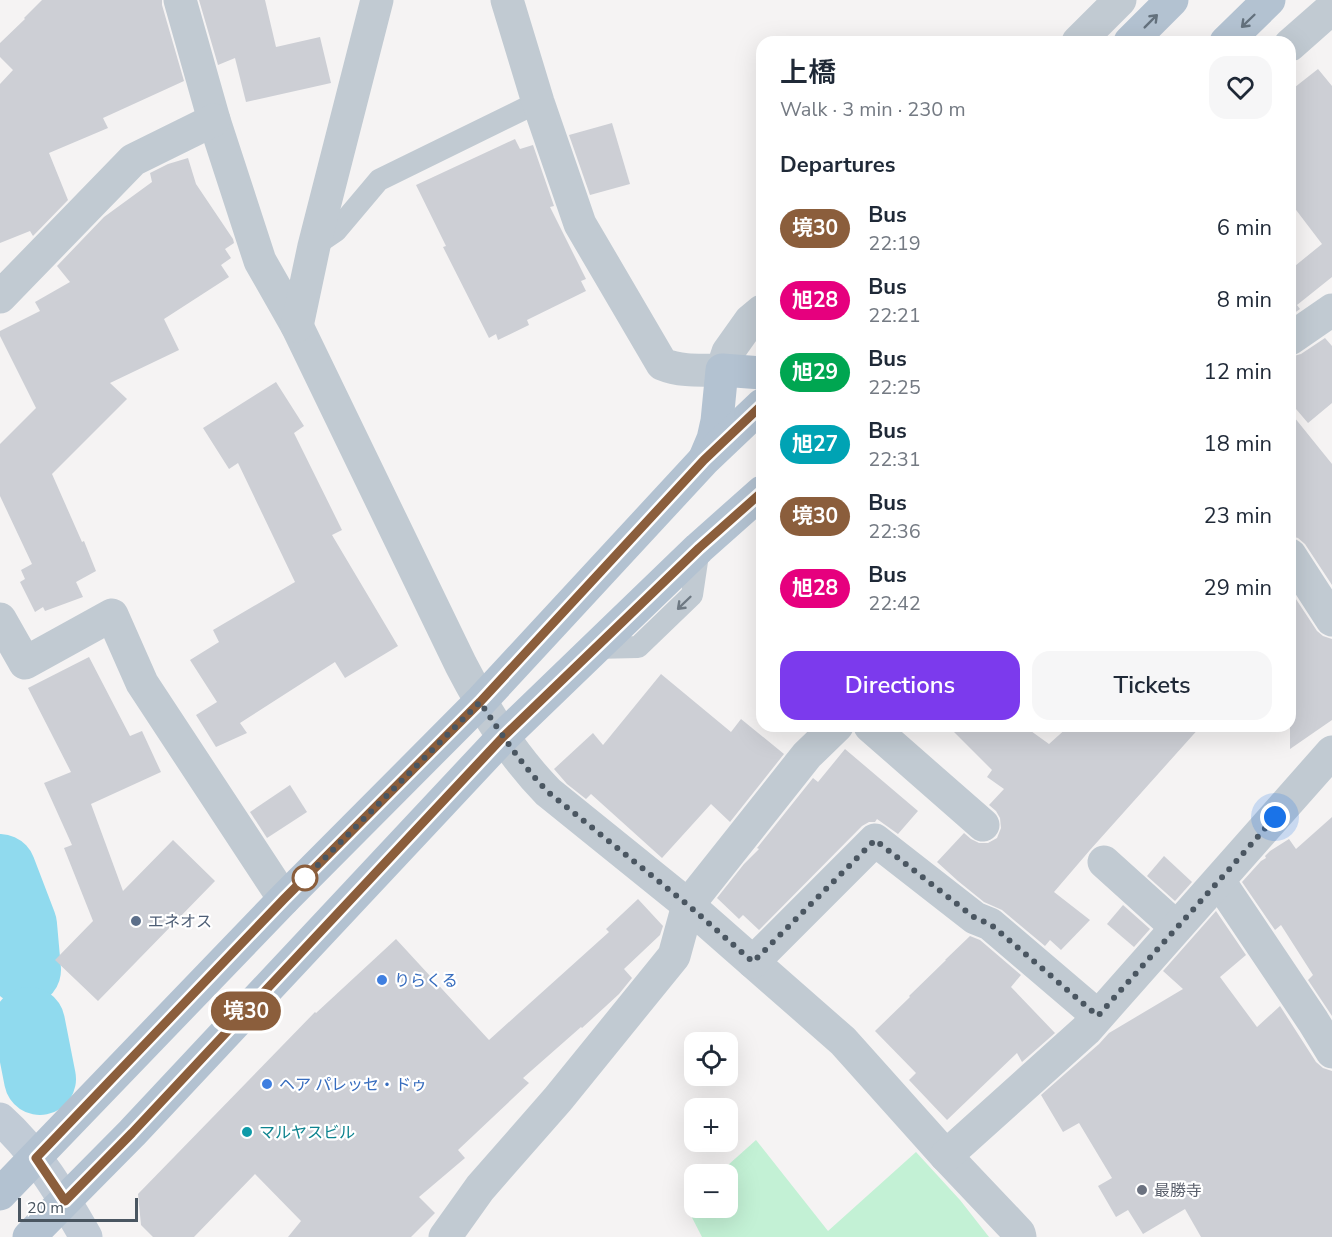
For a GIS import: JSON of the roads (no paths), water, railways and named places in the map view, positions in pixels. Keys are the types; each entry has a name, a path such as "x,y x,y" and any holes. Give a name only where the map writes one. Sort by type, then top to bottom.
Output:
{"main road":[{"path":"1136,36 1172,0"},
{"path":"1232,36 1269,0"},
{"path":"704,460 713,439 717,421 722,370 756,373"},
{"path":"0,1194 284,899 480,702 704,460 756,411"},
{"path":"29,1237 140,1124 503,737 699,548 756,497"},
{"path":"699,548 756,518"},
{"path":"0,1119 36,1158 86,1237"}],"street":[{"path":"180,0 214,120 260,261 297,326 480,702 503,737 529,772 548,792 688,905 843,1041 1019,1233 1020,1237"},
{"path":"297,326 314,246 377,0"},
{"path":"507,0 538,102 580,224 662,364 681,370 722,370 728,352 756,316"},
{"path":"1084,36 1120,0"},
{"path":"1296,40 1332,8"},
{"path":"0,297 133,160 214,120"},
{"path":"1296,335 1332,310"},
{"path":"1296,564 1332,620"},
{"path":"0,619 25,663 112,615 142,683 284,899"},
{"path":"445,1237 480,1188 558,1099 674,956 688,905 807,755 831,732"},
{"path":"877,732 983,825"},
{"path":"946,1156 1086,1030 1332,752"},
{"path":"753,962 875,840 975,918 990,924 1098,1016"},
{"path":"1104,862 1176,927"},
{"path":"1219,881 1332,1052"}],"lane":[{"path":"314,246 336,231 379,180 538,102"}],"waterway":[{"path":"0,870 21,925 25,970"},
{"path":"29,1023 40,1079"}],"place":[{"name":"エネオス","path":"136,921"},
{"name":"りらくる","path":"382,980"},
{"name":"ヘア パレッセ・ドゥ","path":"267,1084"},
{"name":"マルヤスビル","path":"247,1132"},
{"name":"最勝寺","path":"1142,1190"}]}
